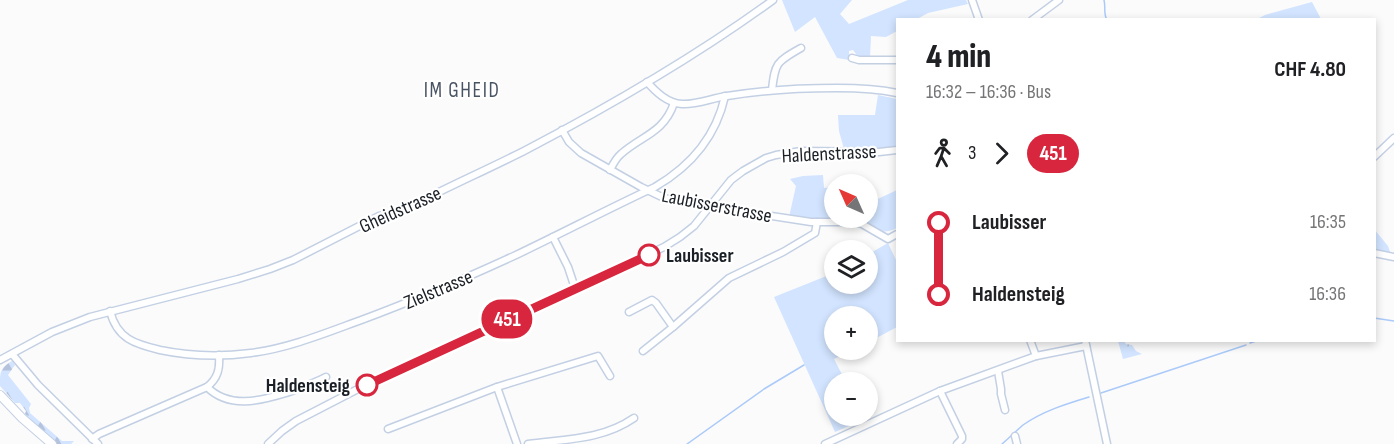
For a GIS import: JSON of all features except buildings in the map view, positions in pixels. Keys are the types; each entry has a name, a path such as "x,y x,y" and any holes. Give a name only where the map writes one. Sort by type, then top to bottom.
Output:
{"main road":[{"path":"0,395 52,444"}],"street":[{"name":"Gheidstrasse","path":"0,360 52,332 90,317 238,279 293,261 379,216 397,213 562,130 647,82 688,58 773,0"},
{"path":"972,0 978,18"},
{"path":"1035,18 1059,0"},
{"path":"772,90 775,70 780,62 801,48"},
{"path":"852,58 896,60"},
{"path":"647,82 663,97 674,103 683,104 772,90 852,88 896,93"},
{"name":"Zielstrasse","path":"110,311 123,335 138,345 168,351 219,355 252,353 290,345 454,283 553,237 668,179 684,167 715,129 725,96"},
{"path":"610,170 622,153 660,126 669,116 674,103"},
{"name":"Laubisserstrasse","path":"562,130 569,142 581,153 647,191 673,200 818,222 854,222 888,239 896,235"},
{"path":"1376,155 1394,138"},
{"name":"Haldenstrasse","path":"268,444 296,421 356,390 664,247 694,226 724,187 757,162 776,155 801,151 896,150"},
{"path":"643,351 729,278 783,252 815,233 818,222"},
{"path":"553,237 568,267 575,288"},
{"path":"1376,253 1394,257"},
{"path":"629,312 652,300 674,327"},
{"path":"1031,342 1036,357"},
{"path":"825,444 940,391 1036,357 1086,344 1107,444"},
{"path":"12,354 41,388 98,444"},
{"path":"92,439 207,387 219,371 219,355"},
{"path":"388,429 497,387 598,356 610,376"},
{"path":"998,370 1005,410"},
{"path":"207,387 230,400 251,402 312,384 326,377"},
{"path":"497,387 517,444"},
{"path":"940,391 962,436 957,444"},
{"path":"528,444 578,441 616,429 634,418"},
{"path":"1014,436 1017,444"}],"green space":[{"path":"782,0 852,0 840,14 849,24 908,0 966,0 968,4 928,13 919,18 896,18 896,32 886,37 871,36 870,58 859,58 853,50 849,51 849,60 837,58 815,17 795,32"},
{"path":"1312,2 1320,18 1259,18"},
{"path":"878,95 896,99 896,147 844,149 838,115 875,115"},
{"path":"823,175 824,221 789,217 796,186 790,179"},
{"path":"896,190 896,228 887,231 873,229 878,228 878,199"},
{"path":"1376,231 1388,246 1391,255 1376,251"},
{"path":"888,243 896,260 896,328 878,337 878,306 824,306 824,360 835,360 841,372 824,372 824,408 774,297 824,277 824,294 878,294 878,249"},
{"path":"1118,342 1132,345 1142,354 1123,359"},
{"path":"12,361 15,365 8,375 31,404 30,413 62,441 74,441 71,444 56,444 25,414 26,411 20,403 15,403 0,386 2,371"},
{"path":"832,426 849,426 835,432"}],"waterway":[{"path":"1104,0 1106,18"},
{"path":"1376,318 1394,321"},
{"path":"1101,393 1246,345"},
{"path":"687,444 764,389 804,365"},
{"path":"1002,444 1023,425 1039,416 1089,397"}],"bus line":[{"name":"451","path":"367,385 649,255"}],"place":[{"name":"Laubisser","path":"649,255"},
{"name":"Haldensteig","path":"367,385"}],"district":[{"name":"IM GHEID","path":"462,90"}]}
